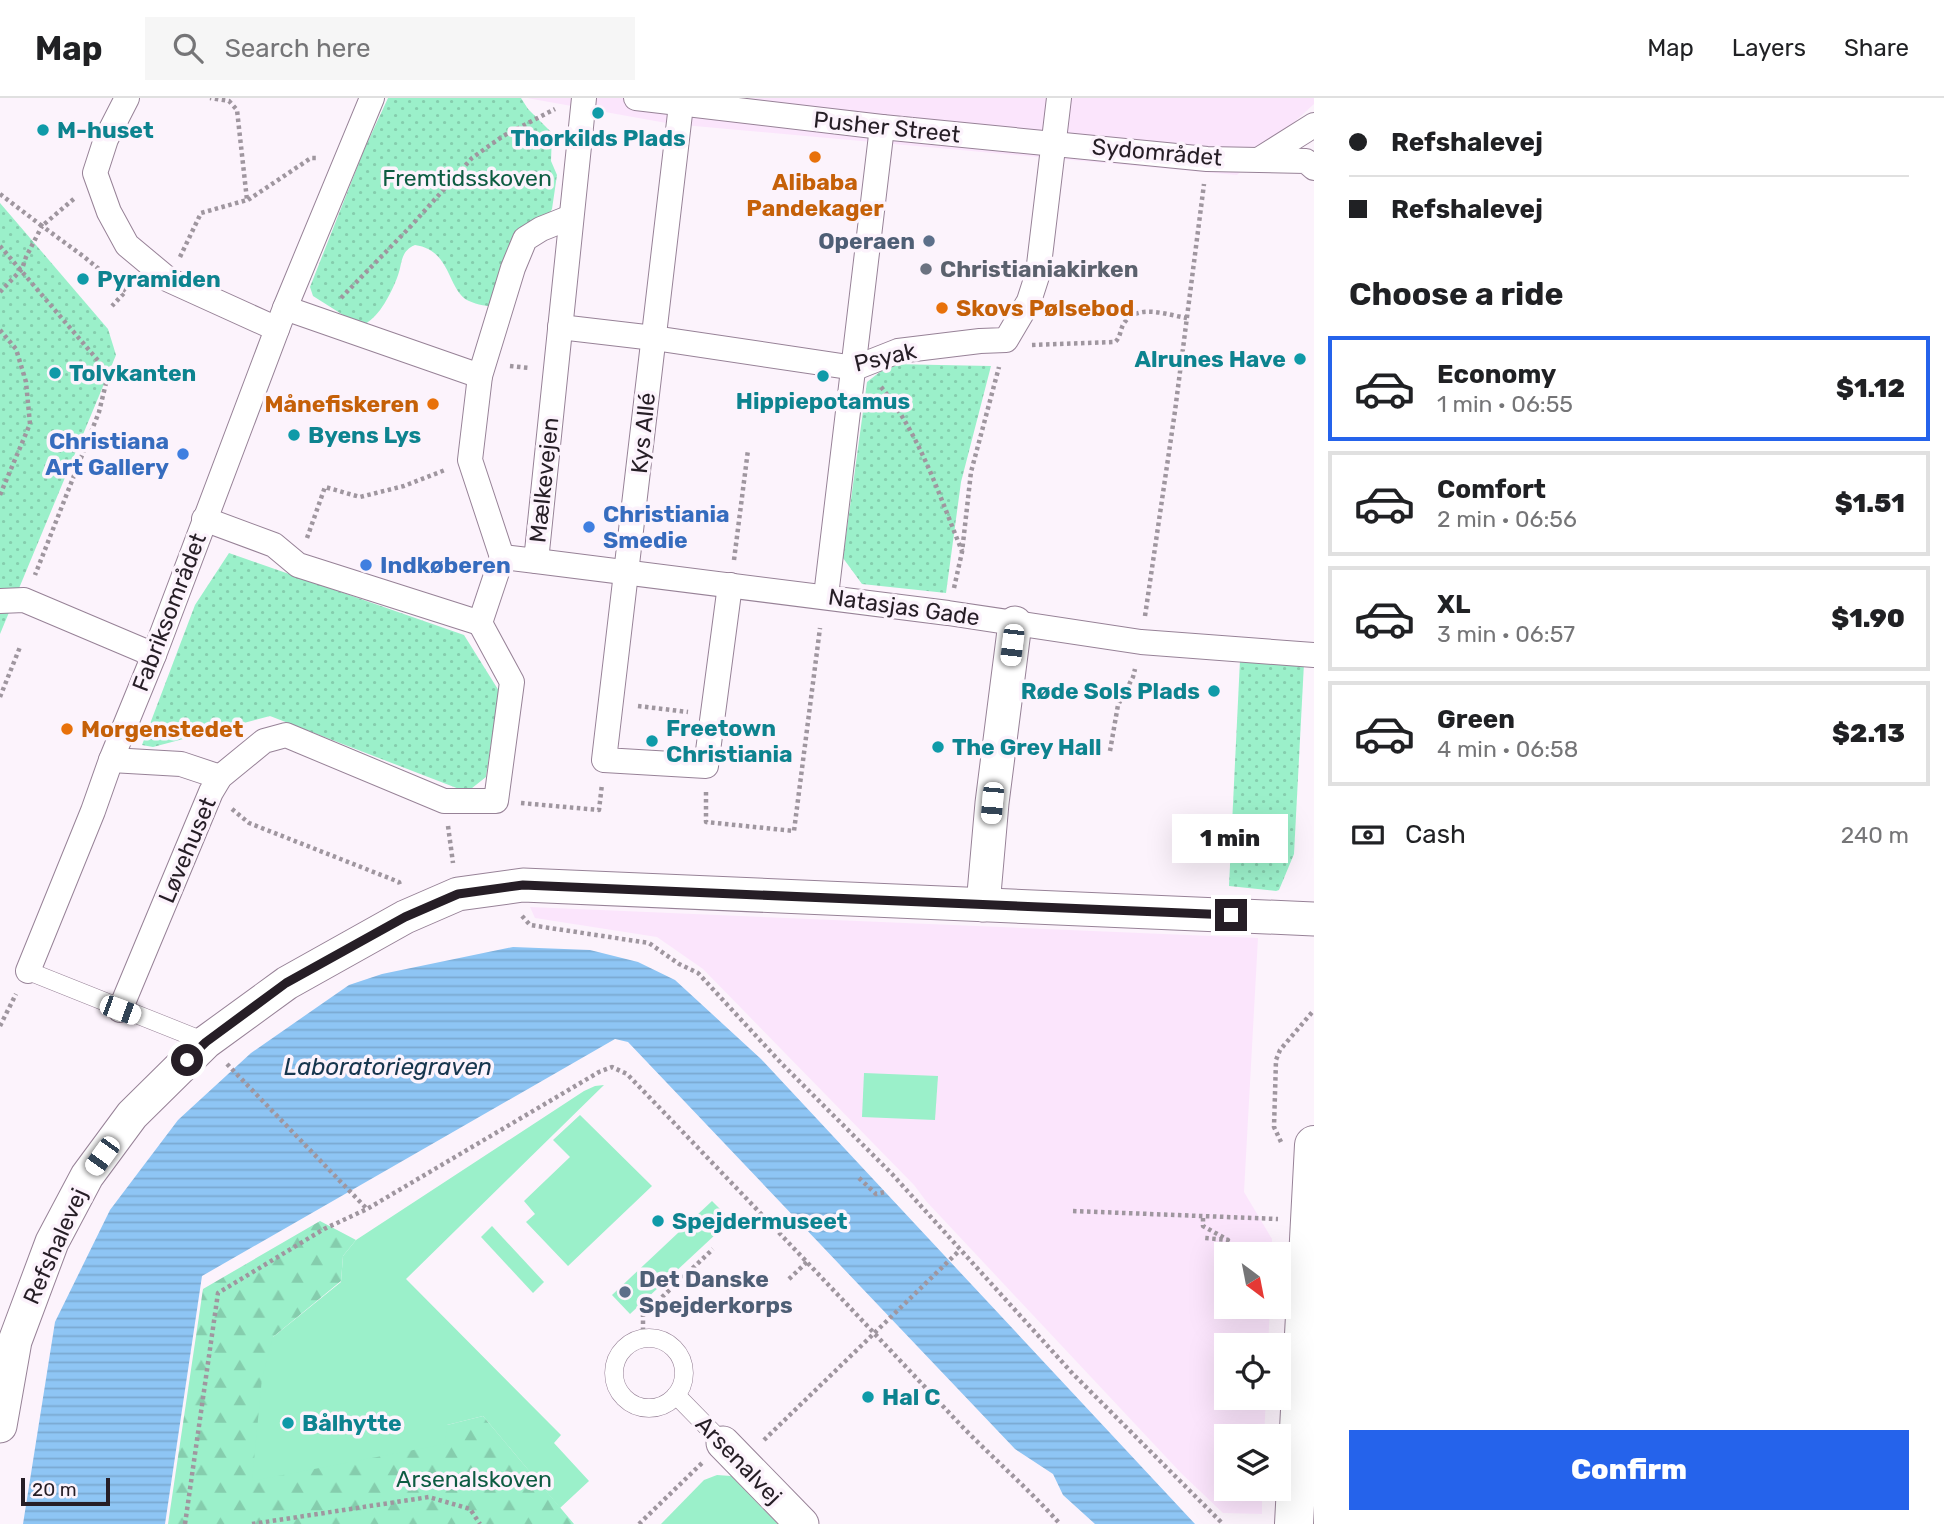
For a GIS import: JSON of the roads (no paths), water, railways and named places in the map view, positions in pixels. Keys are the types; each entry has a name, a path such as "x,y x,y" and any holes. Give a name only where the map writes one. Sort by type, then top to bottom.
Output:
{"street":[{"path":"127,98 106,139 95,173 109,212 127,245 169,280 281,319 325,322 480,376"},
{"name":"Fabriksområdet","path":"28,971 93,811 281,319 372,98"},
{"name":"Pusher Street","path":"636,98 882,127 1054,143"},
{"path":"1054,143 1059,98"},
{"name":"Mælkevejen","path":"480,623 502,557 536,561 571,217 573,101"},
{"name":"Kys Allé","path":"681,105 604,760 706,766 730,585"},
{"path":"1260,159 1314,125"},
{"path":"826,596 882,127"},
{"name":"Sydområdet","path":"1054,143 1207,159 1306,161 1314,168"},
{"name":"Psyak","path":"560,327 855,368 898,351 1006,340 1029,301 1038,273 1054,143"},
{"path":"502,557 470,460 480,376 513,268 525,239 541,229 571,217"},
{"path":"204,519 274,545 298,565 480,623"},
{"name":"Natasjas Gade","path":"536,561 826,596 1141,642 1314,655"},
{"path":"0,601 24,600 153,655"},
{"name":"Løvehuset","path":"120,1010 215,784 264,741 286,735 444,801 496,801 512,682 480,623"},
{"path":"983,905 992,803 1015,623"},
{"path":"111,760 181,764 215,784"},
{"name":"Refshalevej","path":"0,1426 15,1341 52,1242 87,1177 132,1115 206,1042 286,983 405,917 458,894 514,886 1314,919"},
{"path":"1294,1524 1314,1145"},
{"name":"Arsenalvej","path":"732,1452 802,1524"}],"lane":[{"path":"28,971 120,1010 206,1042"},
{"path":"643,1338 666,1341 681,1358 684,1369 683,1381 676,1395 655,1407 631,1403 622,1395 614,1373 622,1350 643,1338"},
{"name":"Arsenalvej","path":"676,1395 732,1452"}],"water":[{"name":"Laboratoriegraven","path":"513,947 590,950 638,962 675,980 761,1059 1195,1524 1095,1524 1063,1495 1053,1474 1015,1449 628,1042 615,1039 202,1276 165,1524 23,1524 55,1322 110,1210 178,1120 251,1053 349,985 382,974"}],"place":[{"name":"Thorkilds Plads","path":"598,113"},
{"name":"M-huset","path":"43,130"},
{"name":"Alibaba Pandekager","path":"815,157"},
{"name":"Operaen","path":"929,241"},
{"name":"Christianiakirken","path":"926,269"},
{"name":"Pyramiden","path":"83,279"},
{"name":"Skovs Pølsebod","path":"942,308"},
{"name":"Alrunes Have","path":"1300,359"},
{"name":"Tolvkanten","path":"55,373"},
{"name":"Hippiepotamus","path":"823,376"},
{"name":"Månefiskeren","path":"433,404"},
{"name":"Byens Lys","path":"294,435"},
{"name":"Christiana Art Gallery","path":"183,454"},
{"name":"Christiania Smedie","path":"589,527"},
{"name":"Indkøberen","path":"366,565"},
{"name":"Røde Sols Plads","path":"1214,691"},
{"name":"Morgenstedet","path":"67,729"},
{"name":"Freetown Christiania","path":"652,741"},
{"name":"The Grey Hall","path":"938,747"},
{"name":"Spejdermuseet","path":"658,1221"},
{"name":"Det Danske Spejderkorps","path":"625,1292"},
{"name":"Hal C","path":"868,1397"},
{"name":"Bålhytte","path":"288,1423"}],"park label":[{"name":"Fremtidsskoven","path":"467,178"},
{"name":"Arsenalskoven","path":"474,1479"}]}
